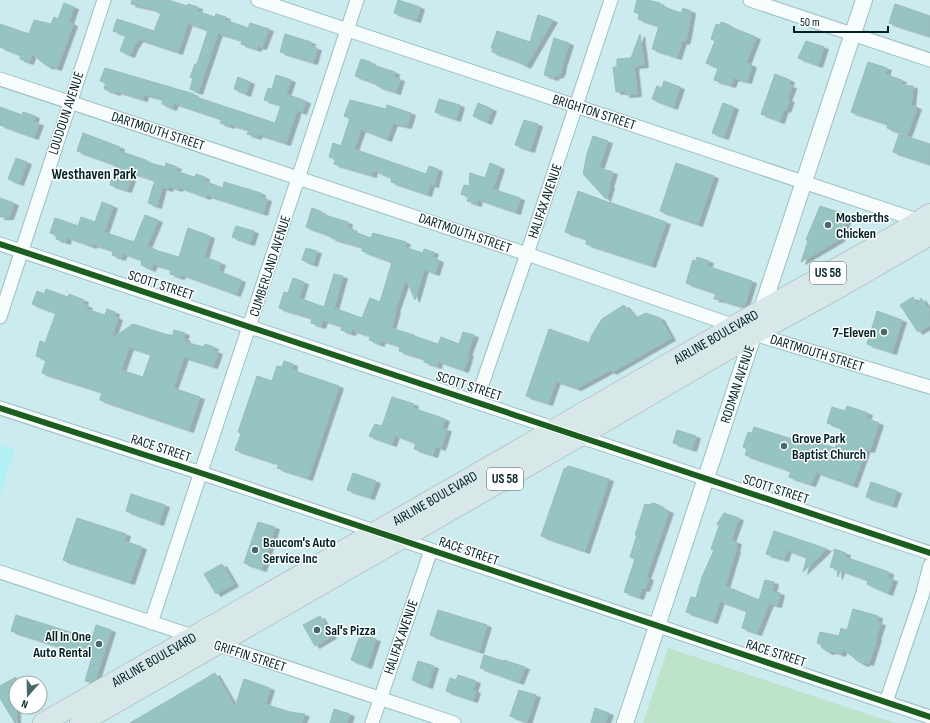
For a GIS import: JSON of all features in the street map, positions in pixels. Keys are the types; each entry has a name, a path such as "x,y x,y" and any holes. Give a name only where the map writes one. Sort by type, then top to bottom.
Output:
{"main road":[{"name":"AIRLINE BOULEVARD","path":"43,723 762,310 894,236 927,224"},
{"name":"AIRLINE BOULEVARD","path":"80,723 580,436 754,334 833,291 927,224"}],"street":[{"name":"LOUDOUN AVENUE","path":"0,317 104,0"},
{"name":"BRIGHTON STREET","path":"258,0 927,224"},
{"name":"CUMBERLAND AVENUE","path":"151,623 358,0"},
{"name":"HALIFAX AVENUE","path":"476,402 577,106 611,0"},
{"path":"750,0 930,60"},
{"name":"RODMAN AVENUE","path":"625,723 864,0"},
{"name":"DARTMOUTH STREET","path":"0,79 527,254 735,326 754,334 930,387"},
{"name":"SCOTT STREET","path":"0,244 558,428 930,553"},
{"name":"RACE STREET","path":"0,408 201,473 398,540 930,716"},
{"name":"HALIFAX AVENUE","path":"372,723 431,550"},
{"path":"886,702 922,596 930,566"},
{"name":"GRIFFIN STREET","path":"0,572 454,723"}],"shaded area":[{"path":"0,444 15,449 0,496"}],"green space":[{"path":"668,648 895,723 643,723"}],"building":[{"path":"132,0 168,0 187,6 188,4 198,7 197,11 215,17 216,14 226,17 225,20 248,28 250,23 269,29 262,47 257,46 257,49 241,44 242,40 218,33 198,92 190,89 193,78 190,77 195,64 197,64 208,30 188,23 178,52 139,39 130,55 120,51 126,35 113,31 117,19 154,31 161,13 153,9 131,4"},
{"path":"398,0 420,7 416,20 394,13"},
{"path":"637,0 648,0 660,3 659,5 681,13 683,8 691,11 685,42 682,41 677,57 652,49 659,26 638,19 639,14 634,12"},
{"path":"64,3 74,7 69,22 73,24 57,68 47,66 32,54 29,62 20,59 21,55 0,47 0,24 29,34 34,20 51,24 54,17 58,19"},
{"path":"895,4 930,16 930,36 889,23"},
{"path":"538,15 553,20 526,66 492,52 493,48 491,48 497,31 530,42"},
{"path":"721,22 756,37 746,63 752,65 747,81 734,78 731,85 714,80 718,68 706,63 715,41 711,39 716,24 720,25"},
{"path":"285,34 311,42 310,46 317,48 313,62 280,52"},
{"path":"640,34 644,65 634,66 637,94 625,95 625,91 616,92 613,67 617,67 617,59 631,58"},
{"path":"554,38 569,43 561,72 558,76 555,75 554,78 544,75"},
{"path":"806,41 824,47 818,65 798,58"},
{"path":"361,59 371,62 370,64 395,72 394,77 400,79 396,92 377,86 378,84 355,76"},
{"path":"868,62 887,68 885,74 902,80 901,85 913,86 911,105 917,107 907,135 887,128 888,124 851,112"},
{"path":"105,68 194,94 193,96 275,123 281,105 264,100 268,88 272,89 276,75 291,80 286,94 306,101 302,112 297,110 286,143 258,134 257,137 247,134 249,130 230,124 230,126 220,123 222,119 174,103 172,108 162,104 163,99 144,94 143,99 104,89 106,83 100,81"},
{"path":"775,74 790,80 788,85 792,86 787,99 790,100 786,110 784,109 780,121 761,114"},
{"path":"238,77 250,82 246,94 234,89"},
{"path":"664,81 680,87 673,107 652,99 657,86 662,88"},
{"path":"439,99 460,105 456,119 435,112"},
{"path":"350,100 386,109 387,105 411,113 407,126 393,123 387,139 361,129 354,149 426,174 429,166 438,169 434,185 430,184 427,194 391,182 392,178 373,170 372,175 334,164 336,159 329,157 333,143 341,146 350,118 344,116"},
{"path":"478,103 492,109 487,122 473,116"},
{"path":"723,103 734,107 724,137 712,133"},
{"path":"0,107 22,115 23,112 35,116 33,122 39,123 34,137 0,125"},
{"path":"524,120 538,124 530,150 515,145"},
{"path":"83,133 120,147 119,151 146,160 146,162 165,167 166,163 177,167 175,171 195,177 196,174 205,177 204,181 223,188 224,182 261,193 260,196 267,199 263,213 207,195 206,197 179,187 178,189 169,186 168,189 162,187 157,206 148,203 155,180 133,173 127,190 110,185 116,165 77,151"},
{"path":"899,134 930,144 930,164 893,152"},
{"path":"593,136 608,141 599,168 613,172 606,199 583,174 587,154"},
{"path":"16,158 27,162 19,183 8,179"},
{"path":"490,163 500,167 493,189 520,198 516,212 478,199 477,204 467,201 469,197 461,194 464,185 469,186 470,173 485,178"},
{"path":"676,163 714,176 698,224 660,211"},
{"path":"578,191 666,222 651,265 586,244 587,239 565,232"},
{"path":"0,198 14,203 9,217 0,217"},
{"path":"102,202 113,206 104,232 134,242 145,215 158,220 147,246 158,251 179,257 188,228 210,236 204,257 221,263 218,271 241,280 236,294 181,274 180,277 170,274 171,269 153,264 151,269 141,265 142,260 123,253 121,258 112,255 114,251 93,244 92,246 67,237 66,242 56,239 57,235 50,233 55,218 78,226 81,217 95,222"},
{"name":"Mosberths Chicken","path":"820,206 848,215 840,239 801,262 808,241 806,240"},
{"path":"312,208 322,212 322,214 348,222 347,227 353,229 352,231 371,238 373,233 406,242 404,247 423,253 424,249 434,252 432,257 439,260 435,273 424,269 415,300 406,278 395,310 391,328 438,344 441,337 459,344 463,332 474,335 467,354 469,354 464,370 438,361 437,366 424,362 425,359 399,351 400,346 381,340 380,344 369,340 371,336 352,330 351,333 341,330 342,326 323,320 321,326 311,323 312,318 279,308 284,292 288,293 293,278 304,282 299,298 324,307 334,274 343,276 334,308 362,318 370,298 380,302 392,262 362,251 363,247 331,238 332,236 306,227"},
{"path":"236,226 254,231 250,243 232,237"},
{"path":"306,248 317,251 313,264 302,260"},
{"path":"697,257 709,261 707,266 752,281 744,307 714,299 716,293 686,283 693,260 696,261"},
{"path":"46,289 68,297 69,294 84,300 83,304 88,306 86,309 105,315 107,309 115,312 114,316 118,318 111,339 133,324 168,335 173,335 174,330 185,333 183,338 186,339 185,342 204,347 205,344 214,347 213,350 218,352 213,366 184,357 173,388 200,397 189,430 100,400 102,392 42,373 46,360 36,356 40,341 45,343 56,313 32,304 37,291 44,294","holes":["129,347 151,354 143,377 121,370"]},
{"path":"913,297 918,305 921,298 930,311 930,325 918,332 900,305"},
{"path":"624,305 636,318 646,313 660,318 671,338 612,372 610,370 577,388 556,381 548,403 526,396 549,329 589,343 602,319"},
{"name":"7-Eleven","path":"877,311 902,320 892,352 867,344"},
{"path":"284,361 293,364 292,370 339,386 308,478 277,468 279,464 235,450 241,434 238,432 257,376 272,381 277,366 282,367"},
{"path":"392,397 414,404 413,408 445,419 442,428 447,429 441,448 436,446 433,455 414,449 416,443 395,435 392,444 369,436 375,424 382,426"},
{"name":"Grove Park Baptist Church","path":"847,406 868,413 866,418 879,423 870,450 866,449 853,485 816,472 811,484 789,477 791,471 745,455 747,449 743,447 748,432 752,433 754,427 801,442 802,437 835,448 842,428 827,423 832,407 845,411"},
{"path":"677,430 696,436 692,449 673,443"},
{"path":"569,466 609,479 585,551 541,536 564,469"},
{"path":"353,473 376,481 370,497 347,490"},
{"path":"871,482 897,491 892,505 866,497"},
{"path":"131,494 165,505 159,523 126,511"},
{"path":"653,503 669,511 646,577 649,578 645,589 642,588 639,597 624,592 635,559 630,557 645,504 649,505"},
{"path":"724,513 739,518 731,540 737,542 736,550 725,586 759,600 765,580 774,582 772,591 780,593 777,605 769,603 757,633 742,628 747,611 720,601 713,621 686,612 691,597 696,598 702,577 714,550 711,549 719,526 717,524"},
{"path":"77,518 126,534 124,541 142,547 130,582 63,560"},
{"path":"258,522 275,527 262,569 244,563"},
{"path":"774,531 827,549 803,572 807,557 787,550 784,559 766,554"},
{"path":"834,549 846,553 845,557 889,572 888,578 893,579 888,593 867,584 868,580 840,570 838,577 837,569 830,567"},
{"path":"222,564 234,584 216,594 204,574"},
{"path":"853,609 878,616 877,622 881,623 869,663 865,662 864,664 859,662 843,649 841,654 833,651 828,652 821,647 822,645 817,643 820,632 839,636 841,628 847,630"},
{"path":"438,610 487,625 479,651 430,635"},
{"path":"16,615 92,639 96,625 111,630 95,680 91,682 85,681 92,657 11,631"},
{"name":"Sal's Pizza","path":"320,616 332,636 315,646 303,625"},
{"path":"363,635 376,639 367,666 351,660 359,638 362,639"},
{"path":"484,655 525,667 519,682 480,668"},
{"path":"418,661 434,666 428,686 412,680"},
{"path":"215,673 235,707 244,679 270,688 265,704 290,712 305,714 301,723 130,723"},
{"path":"458,675 476,681 473,690 476,691 473,700 446,691 450,678 456,680"},
{"path":"8,682 8,711 0,698 0,686"},
{"path":"519,690 536,695 527,722 510,716"},
{"path":"595,708 609,713 605,723 591,723"},
{"path":"334,709 350,714 347,723 330,723"},
{"path":"10,715 16,715 15,723"}],"cycle path":[{"path":"0,244 930,553"},
{"path":"0,408 201,473 930,717"}],"place":[{"name":"Mosberths Chicken","path":"828,225"},
{"name":"7-Eleven","path":"884,332"},
{"name":"Grove Park Baptist Church","path":"784,446"},
{"name":"Baucom's Auto Service Inc","path":"255,550"},
{"name":"Sal's Pizza","path":"317,630"},
{"name":"All In One Auto Rental","path":"99,644"}],"district":[{"name":"Westhaven Park","path":"94,174"}]}
